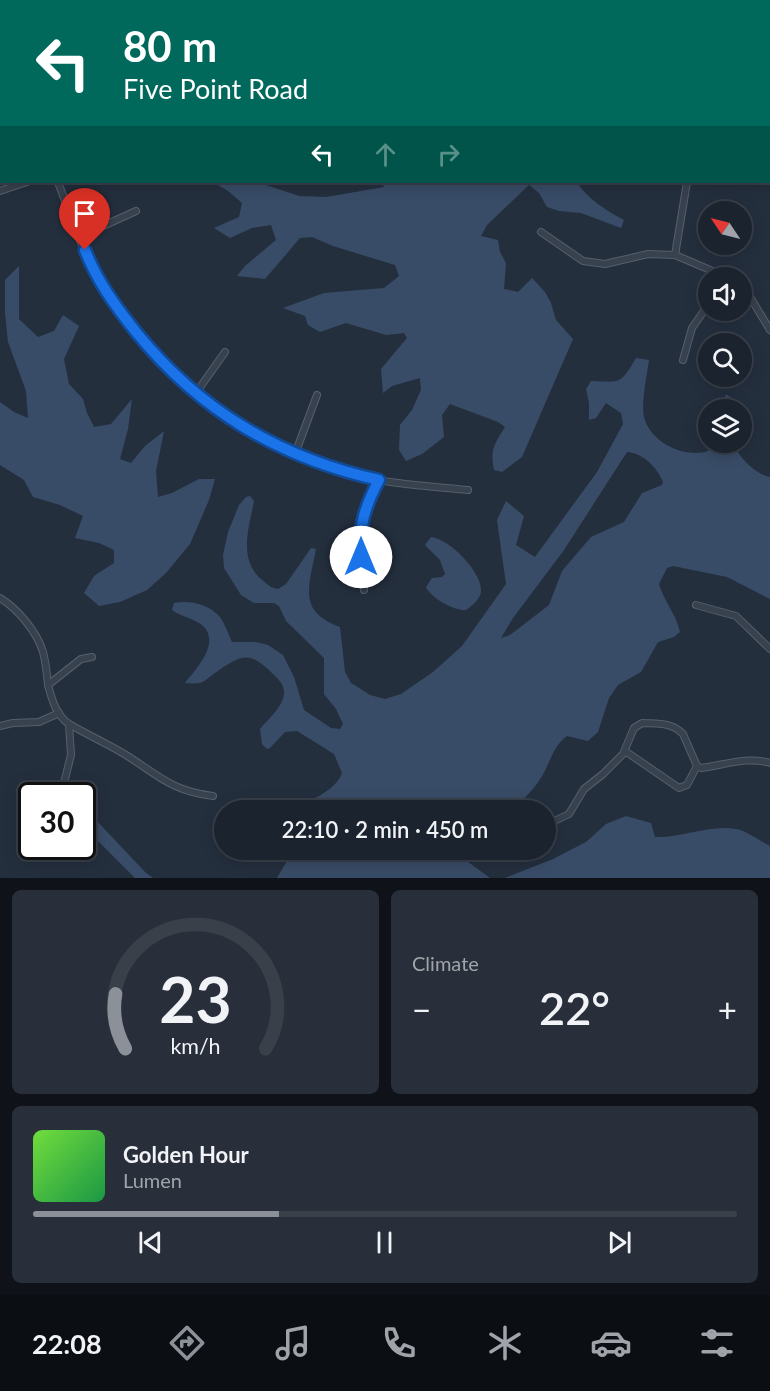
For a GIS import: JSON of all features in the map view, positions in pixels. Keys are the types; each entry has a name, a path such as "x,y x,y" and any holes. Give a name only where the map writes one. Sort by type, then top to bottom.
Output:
{"street":[{"path":"0,191 24,183"},
{"path":"58,183 79,237 99,280 130,324 171,371 240,426 295,454 346,472 379,480 468,490"},
{"path":"675,255 687,183"},
{"path":"79,237 136,211"},
{"path":"541,232 584,261 605,264 648,254 675,255 704,267"},
{"path":"752,300 770,330"},
{"path":"683,360 692,328 698,319"},
{"path":"196,393 225,352"},
{"path":"295,454 317,395"},
{"path":"364,590 359,540 360,527 363,514 379,480"},
{"path":"0,597 14,609 39,641 45,661 48,685 59,713 69,724 127,756 172,786 183,791 213,796"},
{"path":"696,605 736,616 770,649"},
{"path":"48,685 81,658 92,657"},
{"path":"0,726 39,722 59,713"},
{"path":"556,820 569,814 584,789 603,774 625,751 631,733 642,723 670,725 683,734 697,766 701,768 747,760 770,763"},
{"path":"64,782 71,755 69,724"},
{"path":"625,751 679,788 687,785 697,766"}],"water":[{"path":"215,183 260,183 299,196 326,197 384,187 382,183 578,183 604,209 624,220 621,228 581,213 559,211 547,207 539,193 529,185 487,225 481,236 498,240 500,252 506,263 504,289 518,292 532,278 545,292 556,320 573,339 522,457 502,472 494,470 492,457 494,447 505,427 498,422 450,404 442,415 444,437 422,454 406,461 399,450 400,425 412,410 421,390 420,378 392,386 383,393 381,369 407,338 404,333 386,335 346,323 320,332 308,325 305,316 283,308 324,293 384,288 399,276 395,265 333,246 312,237 300,238 265,279 237,276 245,266 276,240 271,225 252,228 230,238 214,228 239,217 242,203"},
{"path":"19,266 19,319 38,337 54,331 63,315 79,326 64,359 69,384 83,399 94,427 111,424 132,399 128,429 120,459 131,463 145,446 164,431 156,471 158,497 172,493 199,479 215,479 209,500 190,544 166,573 147,590 120,602 99,606 84,593 94,576 114,563 114,550 99,543 75,538 83,516 60,505 33,497 24,480 0,465 0,402 28,418 26,391 8,342 5,313 5,280"},
{"path":"636,358 649,360 643,412 647,426 661,441 689,453 739,453 759,473 770,477 770,599 727,577 673,566 667,568 659,584 680,632 674,637 658,642 641,672 618,685 609,698 598,732 588,741 567,736 562,740 535,786 522,800 312,800 333,786 342,773 334,754 297,731 285,732 270,748 267,749 262,744 260,729 280,706 284,692 283,686 269,670 254,659 241,658 201,682 185,683 204,657 209,635 202,625 172,610 174,603 180,602 204,606 215,612 225,625 232,642 256,642 268,645 283,655 294,677 304,710 331,728 340,729 343,724 336,709 324,694 324,658 286,621 279,606 274,603 254,603 241,595 224,568 223,555 228,532 239,505 250,496 254,501 247,542 249,562 254,571 269,586 278,589 286,584 311,548 316,549 309,596 317,613 326,621 340,627 345,672 351,683 370,695 385,699 401,694 433,672 462,646 506,584 497,520 506,501 524,516 516,545 535,557 597,472 623,424 621,413 606,403 596,418 589,420 586,389 591,381 608,382 623,377","holes":["627,452 639,455 657,471 663,482 662,485 642,493 624,522 591,537 562,571 549,605 510,635 501,638 513,618 564,550"]},
{"path":"431,537 439,539 456,550 477,576 481,592 466,610 443,603 426,587 432,578 442,577 445,574 440,560 425,545"},
{"path":"626,816 651,823 655,837 716,828 736,829 770,846 770,878 505,878 550,860 556,860 556,857 586,842 606,824"},
{"path":"96,820 153,878 135,878 96,839"},
{"path":"465,860 490,878 277,878 287,861"}],"route":[{"path":"85,250 107,293 148,346 181,381 221,413 285,450 346,472 379,480 363,514 359,540 361,557"}]}
